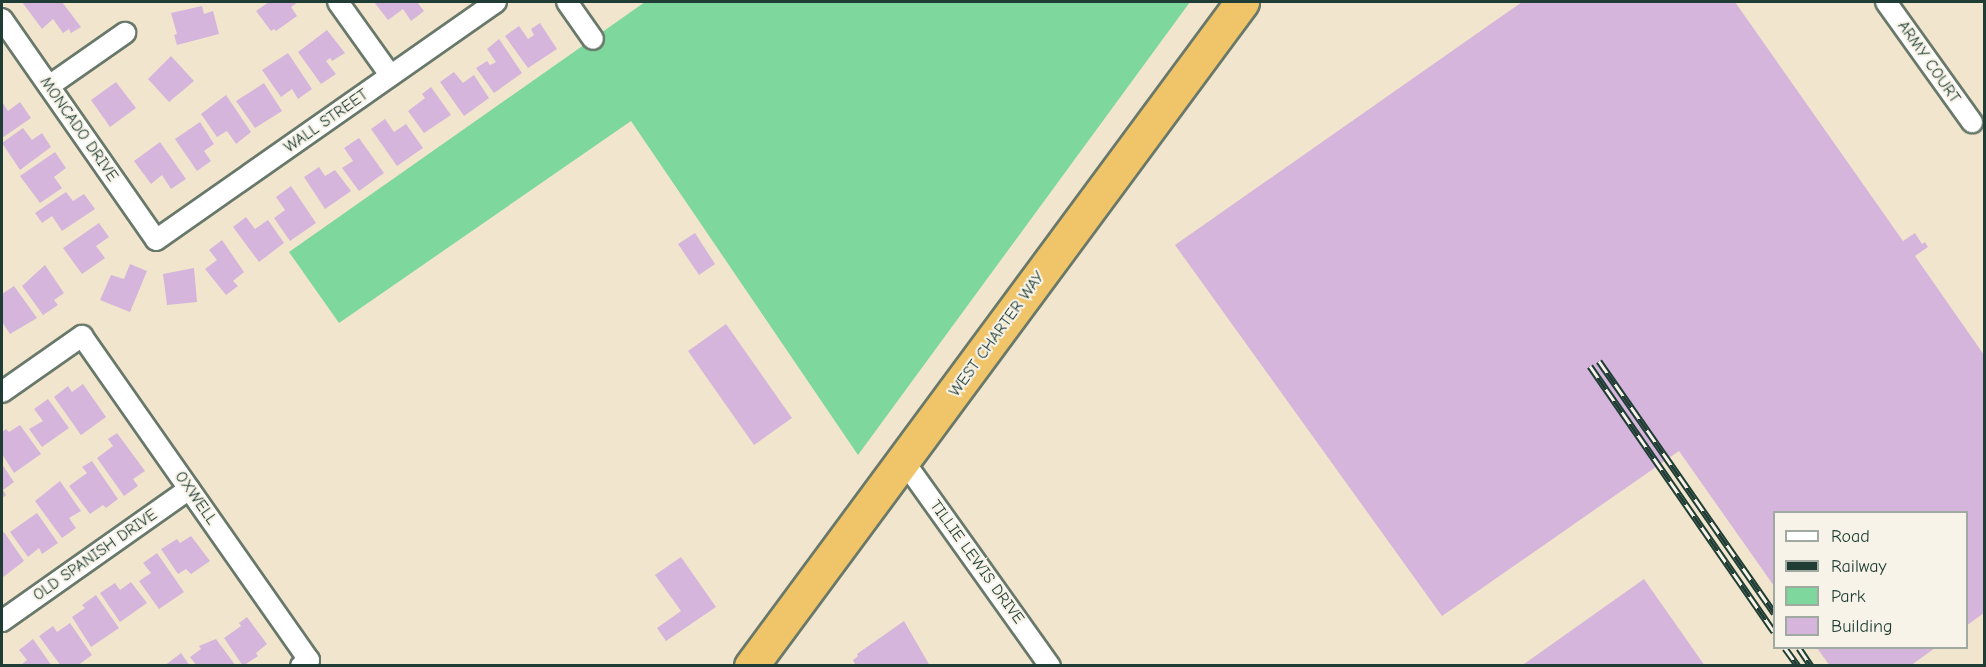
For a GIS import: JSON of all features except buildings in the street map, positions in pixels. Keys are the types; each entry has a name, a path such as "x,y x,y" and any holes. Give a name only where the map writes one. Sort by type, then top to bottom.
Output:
{"highway":[{"name":"WEST CHARTER WAY","path":"751,666 1242,2"}],"street":[{"path":"338,2 390,75"},
{"name":"WALL STREET","path":"156,240 496,2"},
{"path":"567,2 593,39"},
{"name":"ARMY COURT","path":"1886,2 1972,122"},
{"name":"MONCADO DRIVE","path":"2,19 156,240"},
{"path":"49,86 125,33"},
{"name":"OXWELL","path":"2,392 82,336 189,489 305,663"},
{"name":"TILLIE LEWIS DRIVE","path":"903,460 1050,666"},
{"name":"OLD SPANISH DRIVE","path":"2,621 189,489"}],"green space":[{"path":"645,2 1190,2 858,455 631,121 339,323 289,252"}],"railway":[{"path":"1599,361 1773,612"},
{"path":"1590,366 1773,631"},
{"path":"1786,649 1798,666"},
{"path":"1800,649 1811,666"}]}
